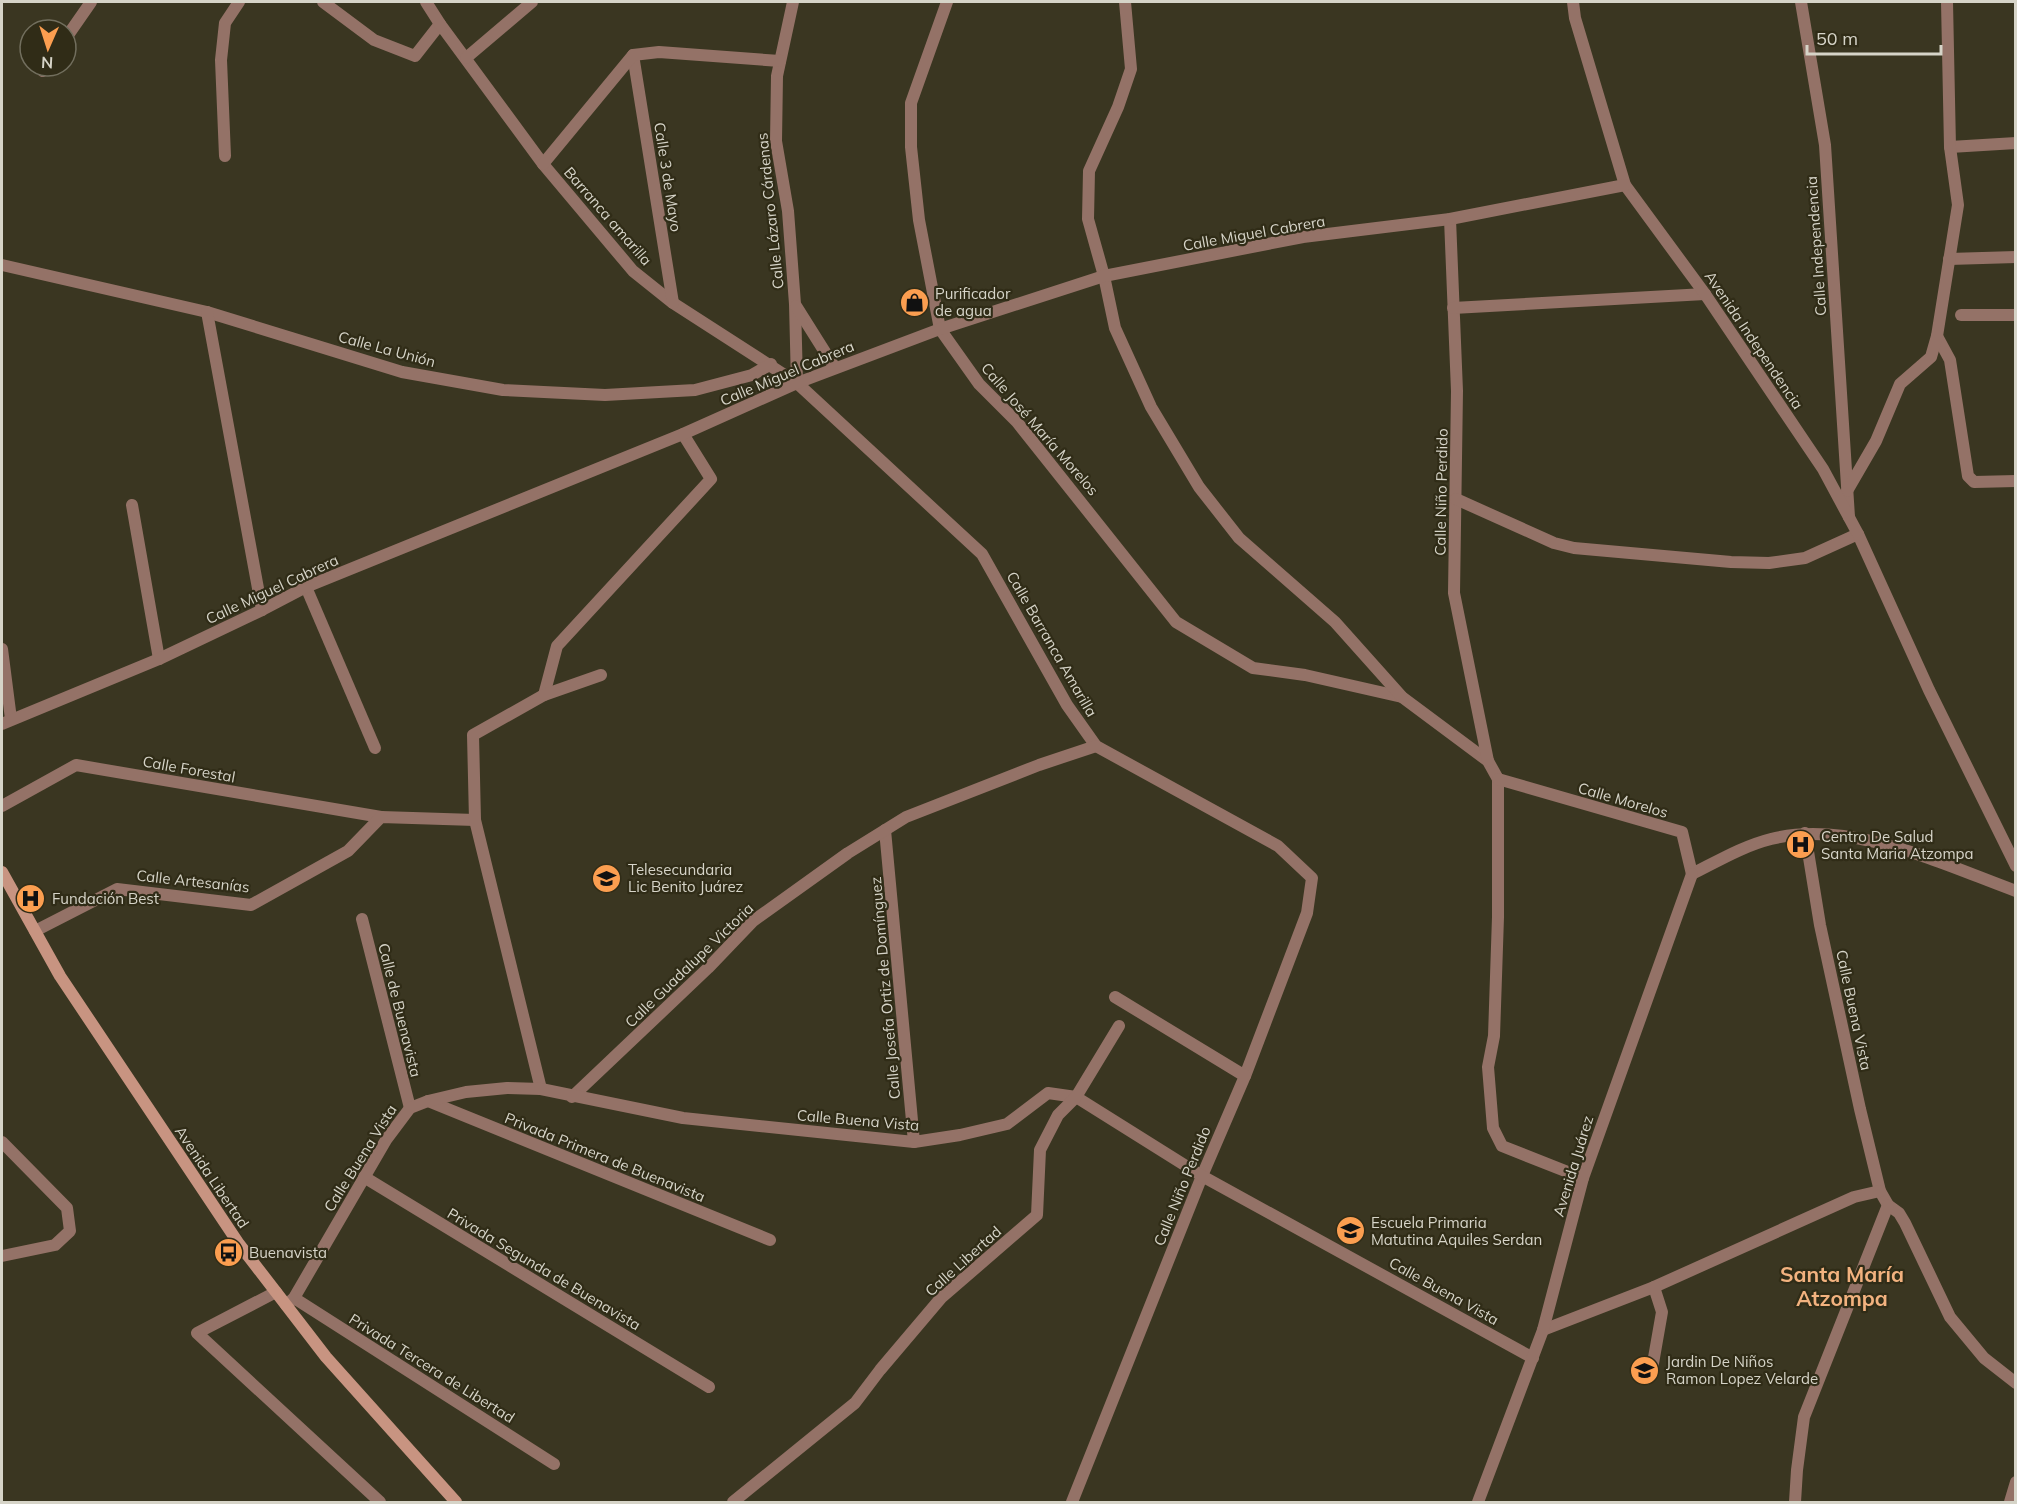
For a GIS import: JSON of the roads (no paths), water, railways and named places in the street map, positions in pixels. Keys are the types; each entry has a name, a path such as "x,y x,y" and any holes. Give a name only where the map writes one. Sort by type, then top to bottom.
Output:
{"main road":[{"name":"Avenida Libertad","path":"2,872 60,976 239,1244 276,1292 290,1302 326,1357 456,1503"}],"street":[{"path":"78,21 91,2"},
{"path":"225,156 221,60 225,23 239,2"},
{"path":"323,2 374,40 415,56 440,24"},
{"name":"Barranca amarilla","path":"426,2 543,164 633,271 673,303 771,364 797,383"},
{"path":"466,58 532,2"},
{"name":"Calle Lázaro Cárdenas","path":"793,2 777,76 776,141 788,211 795,304 797,383"},
{"name":"Calle José María Morelos","path":"947,2 911,103 911,147 919,220 940,329 979,384 1017,422 1176,622 1253,668 1305,675 1402,697"},
{"path":"1125,2 1131,69 1118,106 1089,171 1088,219 1104,276 1115,328 1151,407 1200,488 1239,538 1335,622 1402,697 1488,761 1498,779 1495,1024 1488,1067 1493,1128 1502,1146 1583,1178"},
{"name":"Avenida Independencia","path":"1573,2 1575,18 1625,185 1705,294 1823,469 1858,534 1929,690 2015,865"},
{"name":"Calle Independencia","path":"1801,2 1825,145 1849,517"},
{"path":"1847,491 1876,441 1900,384 1931,357 1937,336 1958,204 1950,147 1947,2"},
{"path":"543,164 633,55 659,52 780,61"},
{"name":"Calle 3 de Mayo","path":"633,55 673,303"},
{"path":"1950,147 2016,143"},
{"name":"Calle Miguel Cabrera","path":"6,722 159,659 306,587 683,434 797,383 940,329 1104,276 1303,237 1450,219 1625,185"},
{"name":"Calle Niño Perdido","path":"1450,219 1457,392 1454,592 1488,761"},
{"path":"1948,259 2016,257"},
{"name":"Calle La Unión","path":"2,265 207,312 402,372 503,390 606,394 695,390 752,375 771,364"},
{"path":"1453,308 1705,294"},
{"path":"795,304 835,368"},
{"path":"207,312 262,610"},
{"path":"1961,315 2016,315"},
{"path":"1937,336 1950,360 1968,476 1974,482 2016,480"},
{"name":"Calle Barranca Amarilla","path":"797,383 982,554 1067,705 1096,746 1278,846 1312,878"},
{"path":"544,695 557,646 711,479 683,434"},
{"path":"1456,499 1554,543 1574,548 1731,562 1769,563 1805,558 1858,534"},
{"path":"132,505 159,659"},
{"path":"306,587 375,748"},
{"path":"2,649 6,722"},
{"path":"541,1089 475,820 473,735 544,695 601,675"},
{"name":"Calle Guadalupe Victoria","path":"572,1097 708,968 753,921 848,853 906,817 1039,765 1096,746"},
{"name":"Calle Forestal","path":"2,806 76,765 381,817"},
{"name":"Calle Morelos","path":"1498,779 1682,832 1692,874"},
{"path":"381,817 475,820"},
{"name":"Calle Artesanías","path":"35,931 117,889 251,905 348,851 381,817"},
{"name":"Calle Josefa Ortiz de Domínguez","path":"885,830 914,1142"},
{"path":"1692,874 1746,846 1772,838 1805,833 1856,837 1904,850 2016,891"},
{"name":"Calle Buena Vista","path":"1805,833 1820,925 1880,1191 1888,1205 1899,1213 1905,1223 1950,1317 1984,1358 2016,1383"},
{"name":"Avenida Juárez","path":"1478,1503 1543,1330 1583,1178 1692,874"},
{"name":"Calle Niño Perdido","path":"1072,1503 1202,1176 1245,1076 1307,913 1312,878"},
{"name":"Calle de Buenavista","path":"362,919 410,1108"},
{"path":"1115,997 1245,1076"},
{"name":"Calle Libertad","path":"733,1503 855,1403 941,1298 1037,1215 1040,1150 1058,1115 1076,1097 1119,1026"},
{"name":"Calle Buena Vista","path":"290,1302 386,1140 410,1108 428,1101 466,1092 507,1088 541,1089 683,1118 914,1142 960,1135 1007,1124 1048,1093 1076,1097 1202,1176 1533,1358"},
{"name":"Privada Primera de Buenavista","path":"428,1101 770,1240"},
{"path":"2,1142 67,1208 70,1231 55,1245 2,1256"},
{"name":"Privada Segunda de Buenavista","path":"363,1177 709,1387"},
{"path":"1543,1330 1654,1287 1854,1197 1880,1191"},
{"path":"1795,1503 1804,1417 1888,1205"},
{"path":"1652,1369 1662,1312 1654,1287"},
{"path":"276,1292 197,1333 380,1503"},
{"name":"Privada Tercera de Libertad","path":"290,1302 554,1464"},
{"path":"2010,1503 2016,1482"}],"place":[{"name":"Purificador de agua","path":"914,302"},
{"name":"Centro De Salud Santa Maria Atzompa","path":"1800,845"},
{"name":"Telesecundaria Lic Benito Juárez","path":"607,878"},
{"name":"Fundación Best","path":"31,898"},
{"name":"Escuela Primaria Matutina Aquiles Serdan","path":"1350,1231"},
{"name":"Buenavista","path":"228,1252"},
{"name":"Jardin De Niños Ramon Lopez Velarde","path":"1645,1370"}],"district":[{"name":"Santa María Atzompa","path":"1842,1286"}]}
